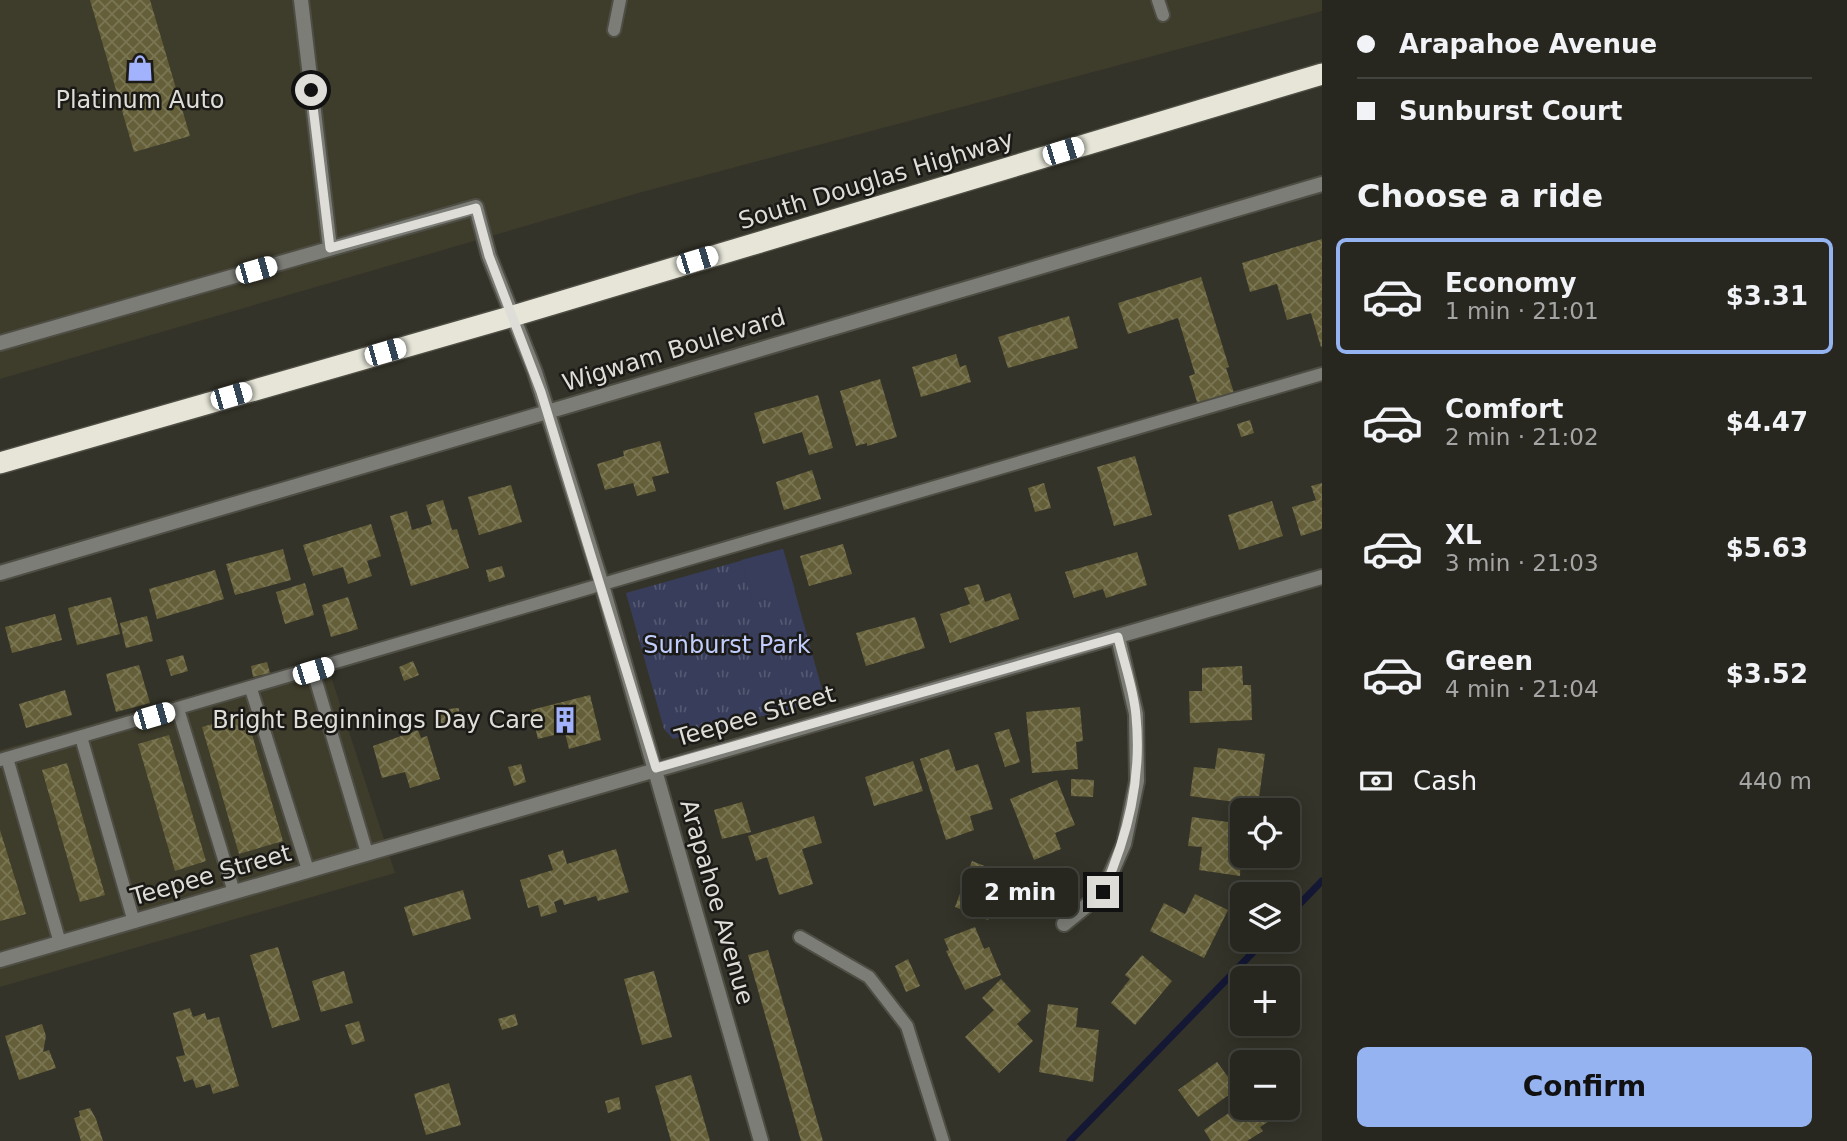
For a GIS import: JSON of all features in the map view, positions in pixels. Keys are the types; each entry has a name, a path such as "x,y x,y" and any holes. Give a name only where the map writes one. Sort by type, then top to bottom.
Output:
{"highway":[{"name":"South Douglas Highway","path":"0,463 513,316 1322,74"}],"street":[{"path":"0,343 330,248 301,0"},
{"name":"Wigwam Boulevard","path":"0,573 1322,184"},
{"name":"Arapahoe Avenue","path":"330,248 476,208 489,256 548,412 602,585 761,1141"},
{"name":"Teepee Street","path":"0,960 1322,577"},
{"path":"1064,924 1103,892 1124,844 1137,781 1136,714 1118,637"}],"lane":[{"path":"614,30 620,0"},
{"path":"1158,0 1163,15"},
{"path":"60,943 4,759 313,671 1322,374"},
{"path":"313,671 367,853"},
{"path":"251,689 308,870"},
{"path":"178,709 234,892"},
{"path":"81,737 134,922"},
{"path":"800,937 869,977 907,1026 943,1141"}],"shaded area":[{"path":"0,0 1322,0 1322,11 642,192 0,379"},
{"path":"325,658 395,873 0,987 0,750"}],"green space":[{"name":"Sunburst Park","path":"783,549 825,700 673,739 664,729 626,593"},
{"path":"783,549 795,590 752,602 741,560"}],"building":[{"name":"Platinum Auto","path":"90,0 150,0 190,136 134,152"},
{"path":"1322,239 1321,347 1311,313 1287,320 1277,284 1250,292 1242,263"},
{"path":"1201,277 1229,367 1226,368 1234,393 1198,405 1189,376 1195,374 1178,318 1128,334 1118,303"},
{"path":"1069,316 1078,348 1008,368 998,337"},
{"path":"956,354 960,367 966,365 971,382 921,397 912,367"},
{"path":"880,379 897,437 867,446 867,443 856,446 840,391"},
{"path":"818,395 833,448 809,455 802,432 763,444 754,413"},
{"path":"1250,420 1254,433 1241,437 1237,424"},
{"path":"660,441 669,473 652,477 656,491 637,496 633,483 605,490 597,464 624,456 623,451"},
{"path":"1135,456 1152,515 1114,526 1097,467"},
{"path":"812,470 821,499 784,510 776,482"},
{"path":"1044,483 1051,508 1035,512 1028,488"},
{"path":"1322,483 1322,529 1301,536 1292,507 1316,500 1311,486"},
{"path":"511,485 522,522 479,535 468,497"},
{"path":"443,500 452,530 457,529 469,568 411,586 390,516 407,511 412,530 432,524 426,505"},
{"path":"1272,501 1283,536 1239,550 1228,515"},
{"path":"371,524 381,556 367,561 372,576 348,584 343,567 313,576 303,545"},
{"path":"843,544 852,574 809,586 800,556"},
{"path":"283,549 291,580 235,595 226,564"},
{"path":"1137,552 1147,585 1106,598 1103,589 1074,598 1065,572"},
{"path":"502,566 505,577 489,582 486,570"},
{"path":"215,570 224,599 157,619 149,589"},
{"path":"305,583 314,615 285,624 276,592"},
{"path":"979,584 985,602 1010,593 1019,619 950,643 940,614 970,604 964,588"},
{"path":"111,597 120,634 77,645 68,608"},
{"path":"348,597 358,629 331,637 322,605"},
{"path":"55,614 62,640 12,653 5,627"},
{"path":"147,616 153,641 126,648 120,623"},
{"path":"915,617 925,648 866,666 856,633"},
{"path":"183,655 188,671 171,676 166,660"},
{"path":"413,661 419,675 404,681 399,667"},
{"path":"267,662 270,673 253,677 251,666"},
{"path":"139,665 150,703 116,712 106,674"},
{"path":"1242,666 1243,685 1251,685 1252,720 1190,723 1189,691 1202,691 1202,668"},
{"path":"65,690 72,715 26,728 19,704"},
{"name":"Bright Beginnings Day Care","path":"590,695 601,740 569,749 564,729 557,731 558,734 538,739 531,710"},
{"path":"1080,707 1083,741 1076,742 1078,769 1032,773 1026,712"},
{"path":"459,708 460,722 440,724 438,710"},
{"path":"246,714 283,841 239,854 202,727"},
{"path":"1009,729 1020,762 1005,767 994,733"},
{"path":"418,730 421,738 427,736 440,779 410,788 405,772 382,778 373,746"},
{"path":"169,735 206,861 175,871 138,744"},
{"path":"1218,748 1265,754 1259,798 1230,798 1230,801 1190,796 1194,767 1215,769"},
{"path":"949,749 956,771 978,764 993,809 970,816 974,830 946,840 920,759"},
{"path":"913,761 923,791 874,806 865,777"},
{"path":"67,763 105,895 80,902 42,770"},
{"path":"521,764 526,782 514,786 508,767"},
{"path":"1071,779 1094,780 1093,797 1071,796"},
{"path":"1057,780 1075,825 1055,833 1061,849 1034,860 1010,799"},
{"path":"742,802 751,832 722,839 714,810"},
{"path":"814,816 822,843 802,849 813,884 779,895 767,857 756,861 748,836"},
{"path":"1192,817 1230,822 1230,868 1240,868 1240,876 1199,870 1202,847 1188,846"},
{"path":"0,830 26,914 0,921"},
{"path":"616,849 629,892 598,901 596,896 564,905 562,899 554,902 557,912 541,917 538,905 528,908 520,880 553,870 548,855 563,850 567,864"},
{"path":"972,861 1005,874 988,920 955,907"},
{"path":"463,890 471,919 413,936 404,907"},
{"path":"1195,894 1228,910 1204,958 1150,931 1164,903 1185,914"},
{"path":"975,927 984,949 989,947 1001,975 965,990 946,951 949,950 944,939"},
{"path":"278,947 300,1020 272,1028 250,955"},
{"path":"768,950 823,1141 801,1141 748,955"},
{"path":"1142,955 1172,981 1135,1025 1111,1003 1130,979 1125,975"},
{"path":"908,959 920,986 906,992 895,966"},
{"path":"344,971 353,1003 321,1012 312,981"},
{"path":"654,971 672,1037 642,1045 624,979"},
{"path":"1001,979 1031,1011 1017,1024 1033,1041 999,1073 965,1037 994,1010 982,998"},
{"path":"1048,1004 1078,1008 1076,1027 1099,1030 1093,1082 1039,1072"},
{"path":"190,1008 193,1017 205,1013 207,1020 219,1017 239,1086 213,1094 210,1084 196,1088 193,1079 184,1082 176,1057 185,1055 173,1013"},
{"path":"515,1014 518,1025 502,1030 498,1019"},
{"path":"359,1021 365,1041 352,1045 345,1025"},
{"path":"42,1024 46,1036 43,1052 49,1050 56,1068 19,1080 5,1036"},
{"path":"1217,1062 1230,1080 1230,1094 1198,1117 1178,1090"},
{"path":"691,1075 710,1141 671,1141 655,1086"},
{"path":"449,1083 461,1125 426,1135 414,1094"},
{"path":"619,1097 621,1109 608,1113 605,1101"},
{"path":"90,1108 103,1141 81,1141 74,1118 80,1116 79,1111"},
{"path":"1230,1112 1230,1120 1271,1120 1260,1127 1263,1131 1247,1141 1211,1141 1204,1130"}],"waterway":[{"path":"1300,904 1322,881"},
{"path":"1070,1141 1253,952"}],"place":[{"name":"Platinum Auto","path":"140,68"},
{"name":"Bright Beginnings Day Care","path":"565,720"}],"route":[{"path":"311,90 330,248 476,208 489,256 535,372 656,768 1118,637 1136,714 1137,781 1124,844 1103,892"}]}
